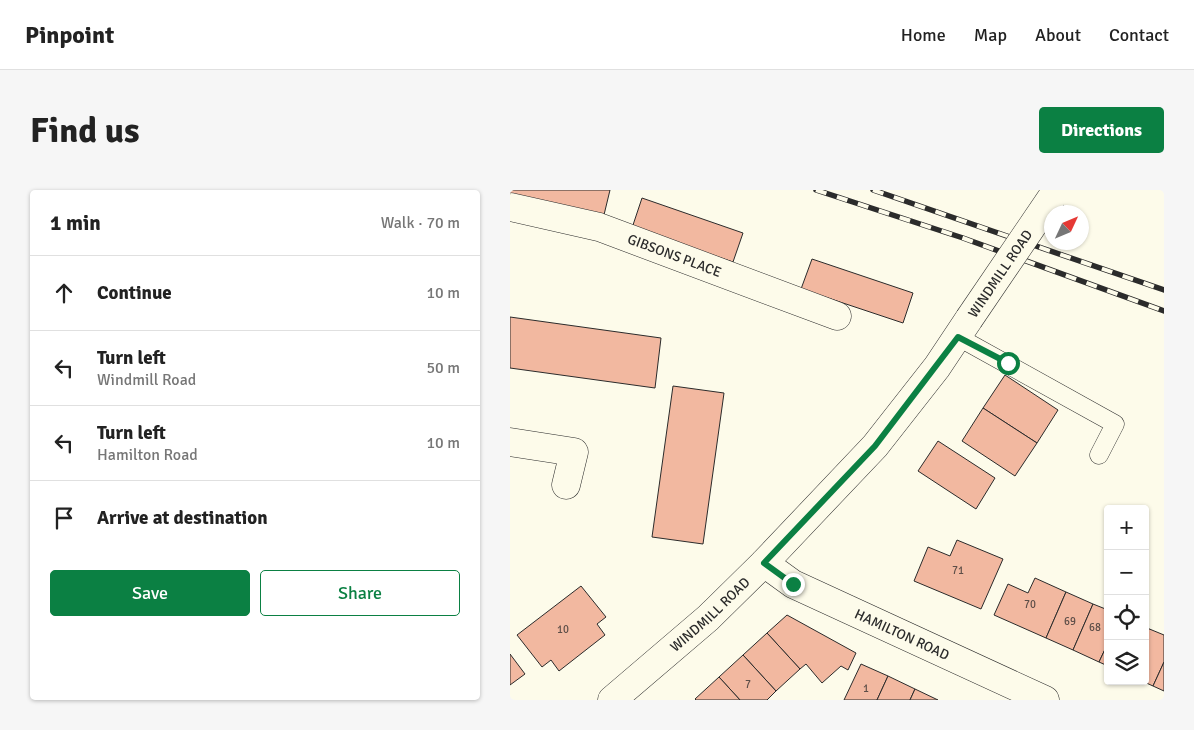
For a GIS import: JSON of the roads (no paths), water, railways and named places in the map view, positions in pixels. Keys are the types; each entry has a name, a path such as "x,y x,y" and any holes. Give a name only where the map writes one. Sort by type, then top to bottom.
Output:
{"street":[{"name":"WINDMILL ROAD","path":"612,700 708,618 764,563 875,446 964,328 1053,194"},
{"name":"GIBSONS PLACE","path":"510,206 599,227 837,316"},
{"path":"510,442 574,452 566,485"},
{"name":"HAMILTON ROAD","path":"764,563 793,584 1045,700"}],"lane":[{"path":"964,328 1116,424 1099,455"}],"railway":[{"path":"816,190 963,238 1164,311"},
{"path":"873,190 1164,290"}]}
